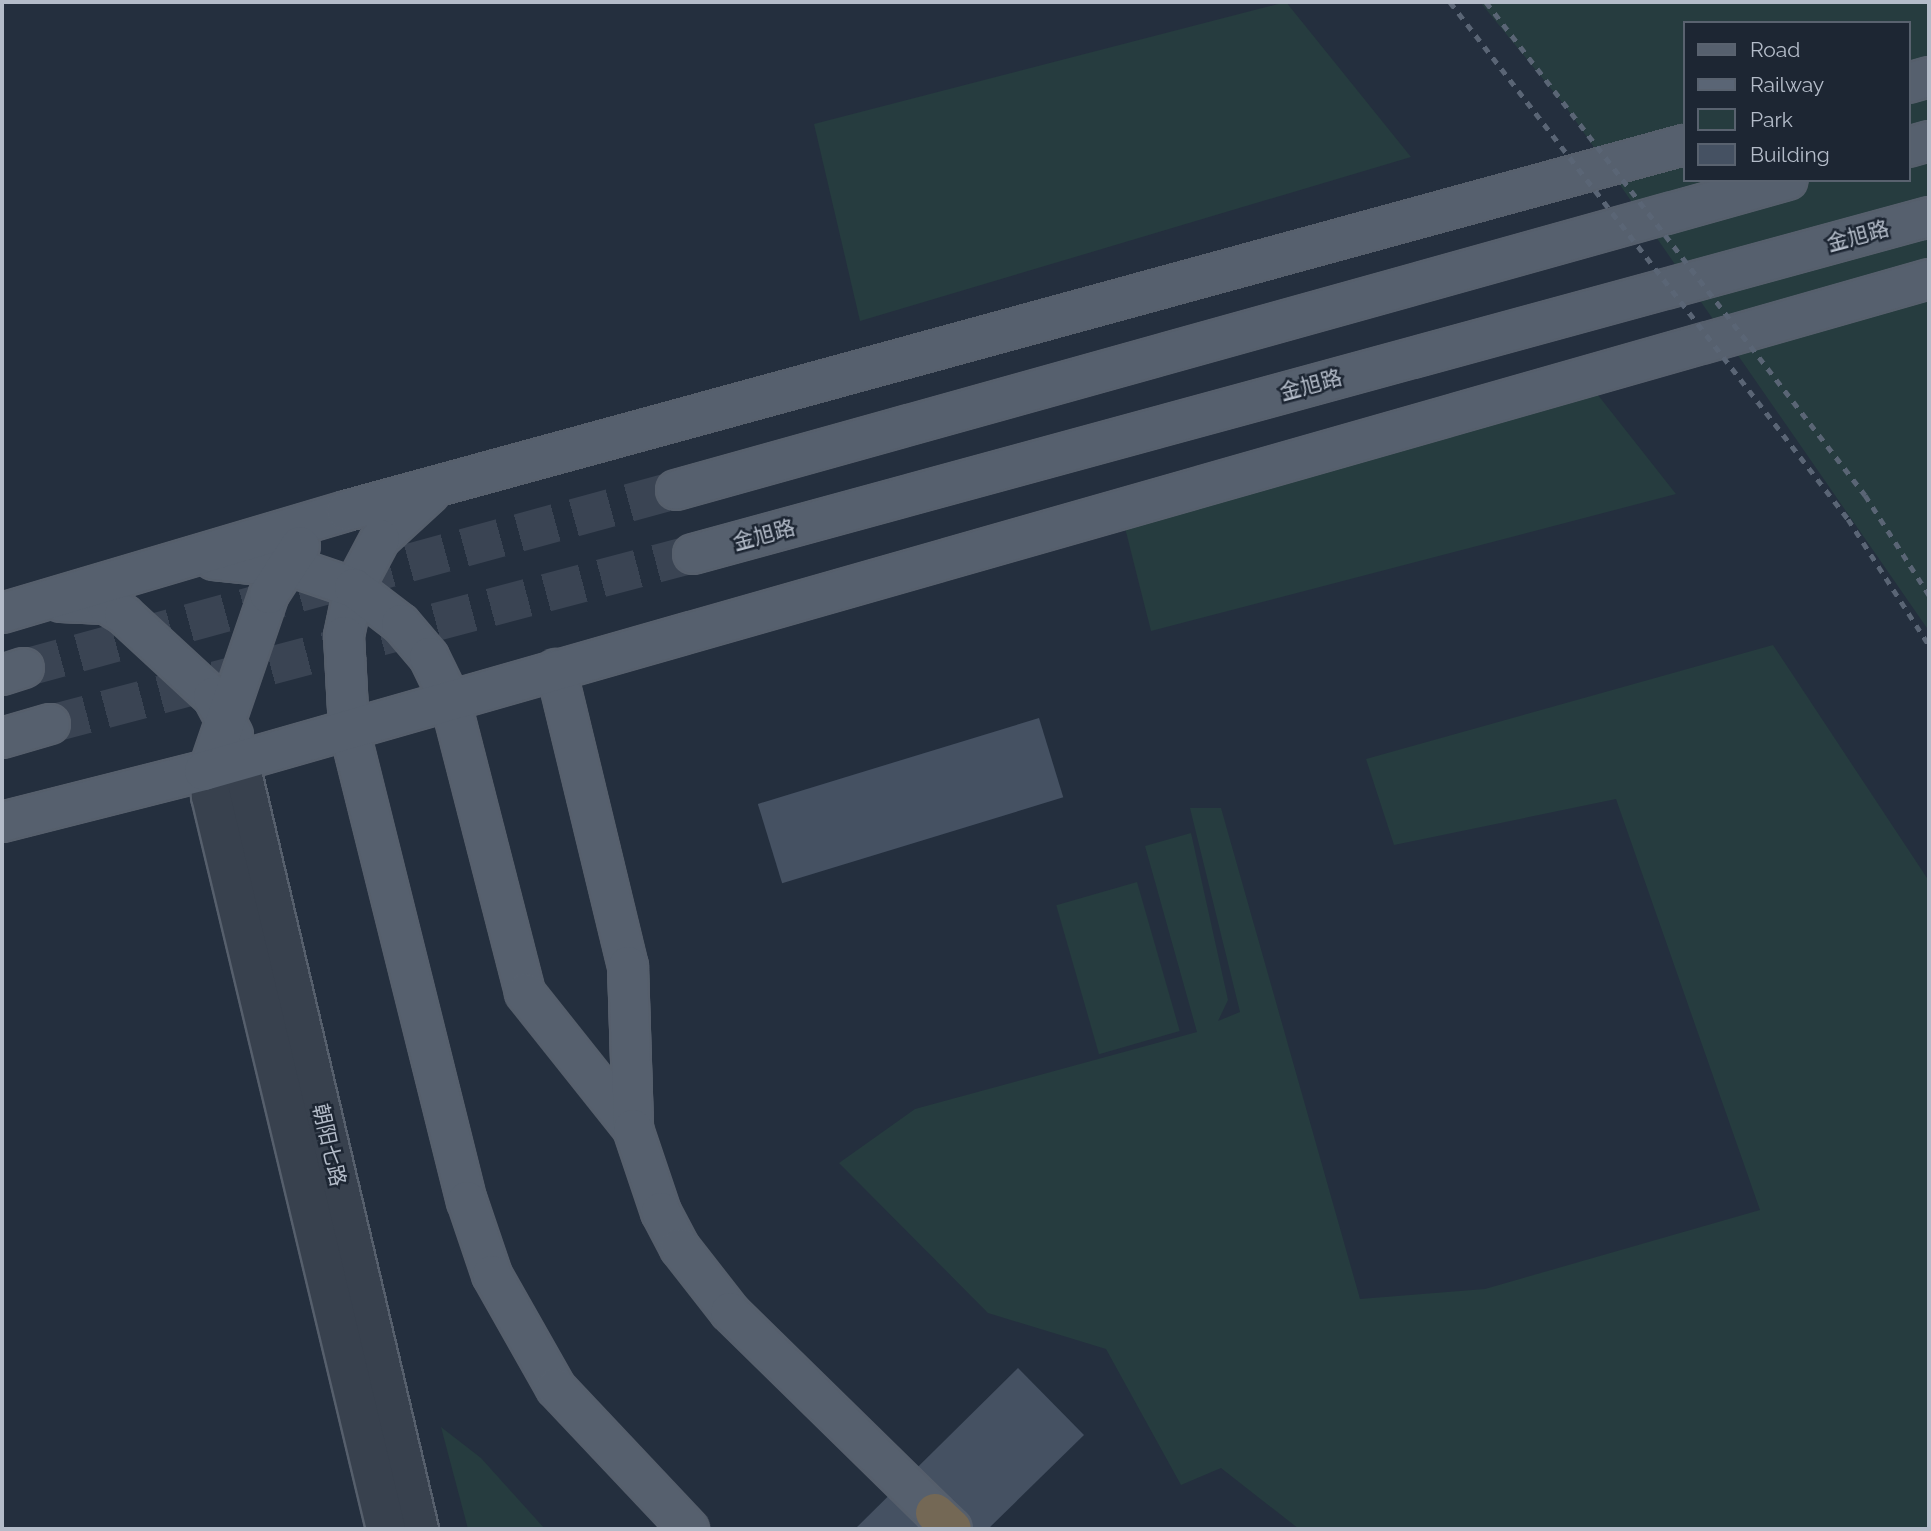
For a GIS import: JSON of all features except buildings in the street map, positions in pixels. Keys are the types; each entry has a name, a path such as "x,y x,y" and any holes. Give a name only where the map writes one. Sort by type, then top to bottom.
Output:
{"main road":[{"path":"1910,82 1929,77"},
{"path":"1910,146 1929,141"},
{"path":"12,610 450,482 1682,146"},
{"path":"676,490 1781,182"},
{"name":"金旭路","path":"693,554 1929,216"},
{"path":"2,822 224,765 1929,279"},
{"path":"450,482 394,522 354,587 344,636 349,729 467,1201 492,1275 556,1388 689,1529"},
{"path":"224,765 226,719 269,594 284,566 306,541 346,511"},
{"path":"174,562 216,559 284,566 354,587 416,639 450,700 525,993 633,1129"},
{"path":"12,610 106,604 193,678 226,719"},
{"path":"556,669 628,966 633,1129 661,1212 701,1278 943,1521"},
{"path":"2,738 51,724"}],"street":[{"name":"朝阳七路","path":"224,765 211,796 386,1529"},
{"name":"朝阳七路","path":"224,765 419,1529"}],"green space":[{"path":"1286,2 1411,157 860,321 814,124"},
{"path":"1480,2 1929,2 1929,631 1566,107"},
{"path":"1594,390 1676,494 1151,631 1123,520"},
{"path":"1773,645 1929,881 1929,1529 1299,1529 1221,1468 1181,1485 1106,1349 988,1313 839,1163 915,1109 1197,1032 1145,846 1191,833 1228,1000 1218,1021 1240,1012 1190,808 1221,808 1360,1299 1485,1289 1760,1210 1616,799 1394,845 1366,759"},
{"path":"1137,882 1180,1031 1099,1054 1056,905"},
{"path":"441,1427 481,1458 545,1529 468,1529"}],"tunnel":[{"path":"24,668 676,490"},
{"path":"50,724 693,554"}],"railway":[{"path":"1450,2 1848,519 1929,645"},
{"path":"1486,2 1865,495 1929,595"}]}
